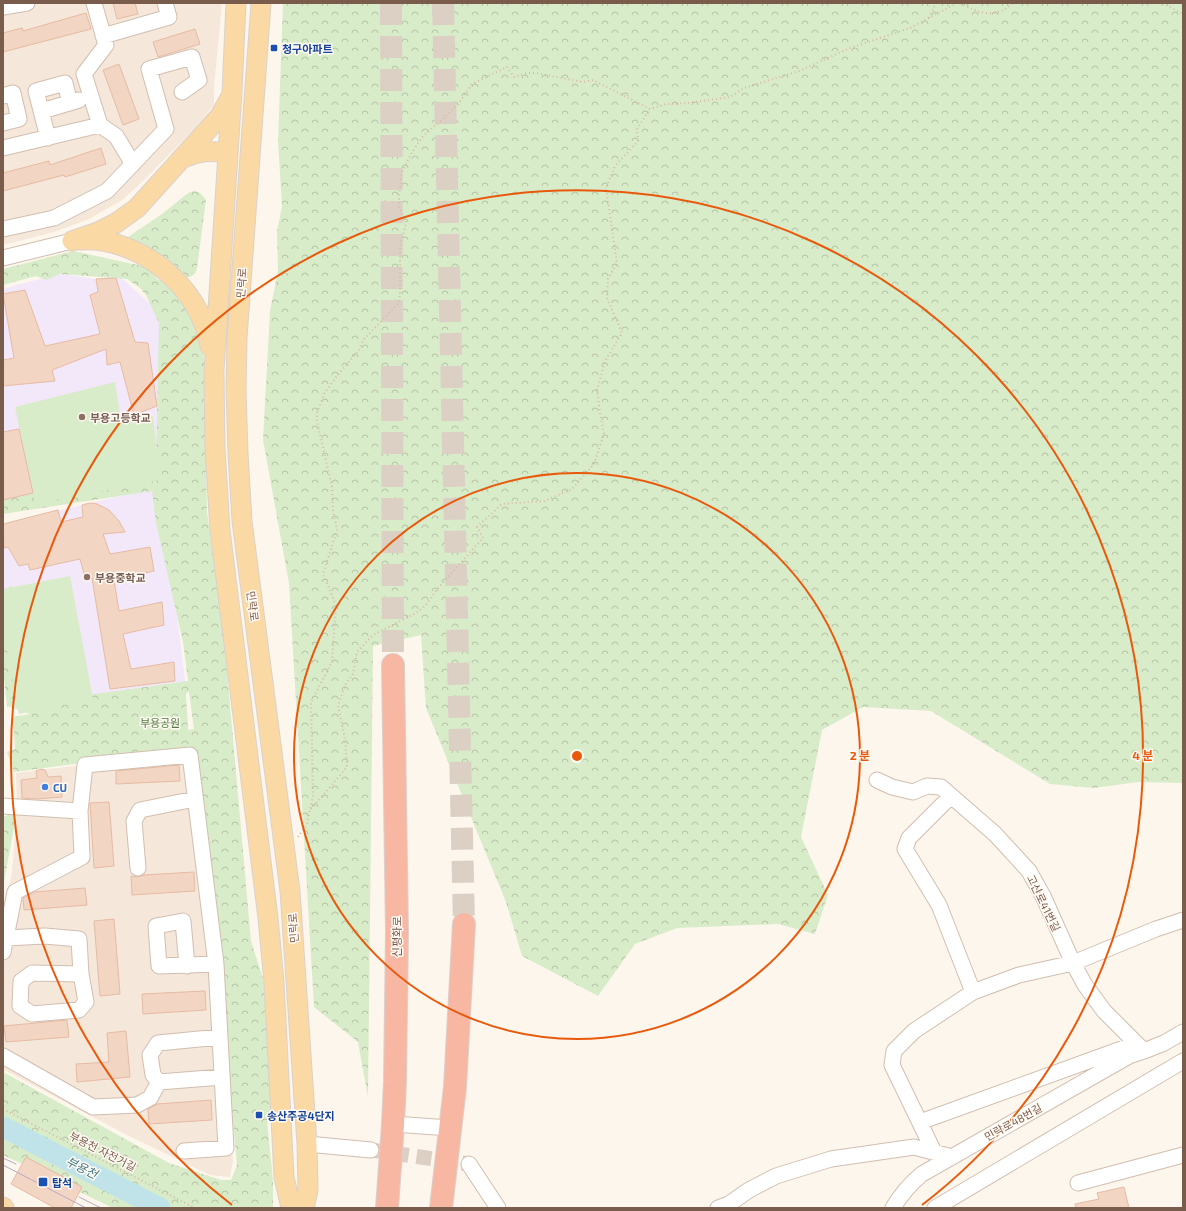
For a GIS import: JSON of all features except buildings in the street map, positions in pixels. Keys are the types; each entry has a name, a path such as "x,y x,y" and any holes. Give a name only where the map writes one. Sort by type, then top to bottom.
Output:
{"highway":[{"name":"신평화로","path":"387,1208 393,1124 396,932 393,665"},
{"path":"441,1208 455,1087 464,924"}],"main road":[{"name":"민락로","path":"236,3 232,92 214,371 215,449 220,530 268,918 274,990 284,1177 292,1208"},
{"name":"민락로","path":"260,3 237,338 238,454 242,521 283,831 294,935 307,1144 308,1190 304,1208"},
{"path":"72,241 98,232 116,223 137,208 220,116 226,108 232,92"},
{"path":"182,158 206,151 218,151 228,154"},
{"path":"72,241 85,240 128,248 142,254 166,272 189,295 204,322 210,341 214,371"},
{"path":"280,1208 284,1177"}],"street":[{"path":"3,7 27,3"},
{"path":"94,3 106,45 84,74 100,125 116,136 133,164"},
{"path":"104,36 169,17 165,3"},
{"path":"3,229 54,218 107,191 166,129 149,70 192,57 199,80 182,92"},
{"path":"48,138 36,91 65,84 70,103"},
{"path":"3,96 13,93 19,119 3,124"},
{"path":"42,111 91,96"},
{"path":"3,148 100,125"},
{"path":"3,258 72,241"},
{"path":"81,974 79,939 45,936 4,945 15,892 82,857 80,811 85,765 190,755 216,964 226,1148 184,1151"},
{"name":"고산로41번길","path":"878,780 913,792 927,786 941,787 995,834 1029,871 1044,898 1073,963 1085,985 1104,1011 1141,1047"},
{"path":"951,796 909,838 905,849 939,905 973,992"},
{"path":"138,868 134,821 140,810 196,799"},
{"path":"3,806 80,811"},
{"path":"934,1152 892,1065 894,1051 914,1031 973,992 1019,975 1073,963 1156,929 1183,920"},
{"path":"187,966 216,964"},
{"path":"920,1122 1141,1047 1164,1043 1183,1032"},
{"path":"220,1037 158,1043 150,1055 152,1076 159,1082 222,1077"},
{"name":"민락로48번길","path":"893,1208 900,1195 922,1174 1129,1056 1141,1047"},
{"path":"3,1056 92,1107 137,1105 150,1098 159,1082"},
{"path":"935,1208 1183,1061"},
{"path":"393,1124 450,1128"},
{"path":"307,1144 371,1150"},
{"path":"718,1208 729,1204 750,1190 776,1176 831,1158 914,1147 952,1157"},
{"path":"1078,1183 1183,1155"},
{"path":"468,1164 498,1208"}],"path":[{"path":"929,18 936,3"},
{"path":"310,810 346,767 345,739 338,706 345,685 353,674 356,652 373,635 416,613 425,606 439,587 483,538 477,527 502,504 544,501 572,489 594,464 604,434 598,390 605,362 622,333 607,298 608,279 617,263 606,188 615,166 638,141 637,129 650,109 666,104 688,103 730,97 744,88 799,71 850,48 904,30 958,3 981,12 993,14 999,13 1012,3"},
{"path":"1163,3 1183,14"},
{"path":"283,831 299,837 307,824 313,796 311,702 332,662 336,605 323,574 337,530 333,510 332,487 319,430 317,413 324,394 337,376 360,350 364,339 398,304 400,296 400,248 406,223 399,207 398,195 405,165 423,136 459,103 472,84 507,67 514,77 528,73 536,73 582,82 593,80 650,109"},
{"name":"부용천 자전거길","path":"3,1109 195,1208"}],"shaded area":[{"path":"3,3 222,3 214,87 214,105 196,127 144,180 122,200 89,219 54,232 3,245"},
{"name":"부용고등학교","path":"61,274 95,279 119,276 155,308 163,321 160,480 3,511 3,289"},
{"name":"부용중학교","path":"161,486 186,688 93,699 19,714 3,630 3,524"},
{"path":"195,751 233,1161 230,1177 210,1175 127,1135 3,1069 3,914 12,873 17,812 16,773"}],"green space":[{"path":"283,3 1183,3 1183,783 1138,782 1094,788 1050,784 931,711 863,707 822,730 801,837 828,895 815,934 778,924 677,928 635,944 598,996 522,956 506,902 426,708 421,635 373,646 368,1097 358,1042 314,1007 289,583 263,440 270,311 278,270 277,232 282,206 278,141"},
{"path":"193,191 202,195 206,200 197,268 193,275 185,278 125,243 128,237 162,214 188,193"},
{"name":"부용공원","path":"73,251 147,267 157,279 162,281 180,296 200,328 204,359 207,512 224,637 251,941 266,988 274,1098 267,1120 273,1181 273,1208 113,1208 3,1155 3,1072 169,1163 221,1180 231,1180 237,1165 213,906 196,748 14,772 7,752 15,749 13,717 30,714 7,706 3,670 3,591 12,585 23,704 188,681 183,642 156,523 152,491 3,514 3,500 156,465 159,323 146,295 140,288 127,279 60,274 46,280 36,276 3,285 3,269","holes":["189,692 194,729 188,730 186,693"]},
{"path":"115,382 121,420 153,416 160,480 35,504 15,407"},
{"path":"70,576 93,699 19,714 3,630 3,589"},
{"path":"17,812 3,887 3,817"}],"waterway":[{"name":"부용천","path":"3,1127 160,1208"}],"tunnel":[{"path":"391,3 393,665"},
{"path":"443,3 464,924"},
{"path":"371,1150 469,1164"}],"tram line":[{"path":"3,1158 16,1164"},
{"path":"3,1165 86,1208"},
{"path":"79,1197 101,1208"}],"place":[{"name":"청구아파트","path":"274,48"},
{"name":"부용고등학교","path":"82,417"},
{"name":"부용중학교","path":"87,577"},
{"name":"CU","path":"45,787"},
{"name":"송산주공4단지","path":"259,1115"},
{"name":"탑석","path":"43,1182"}]}
